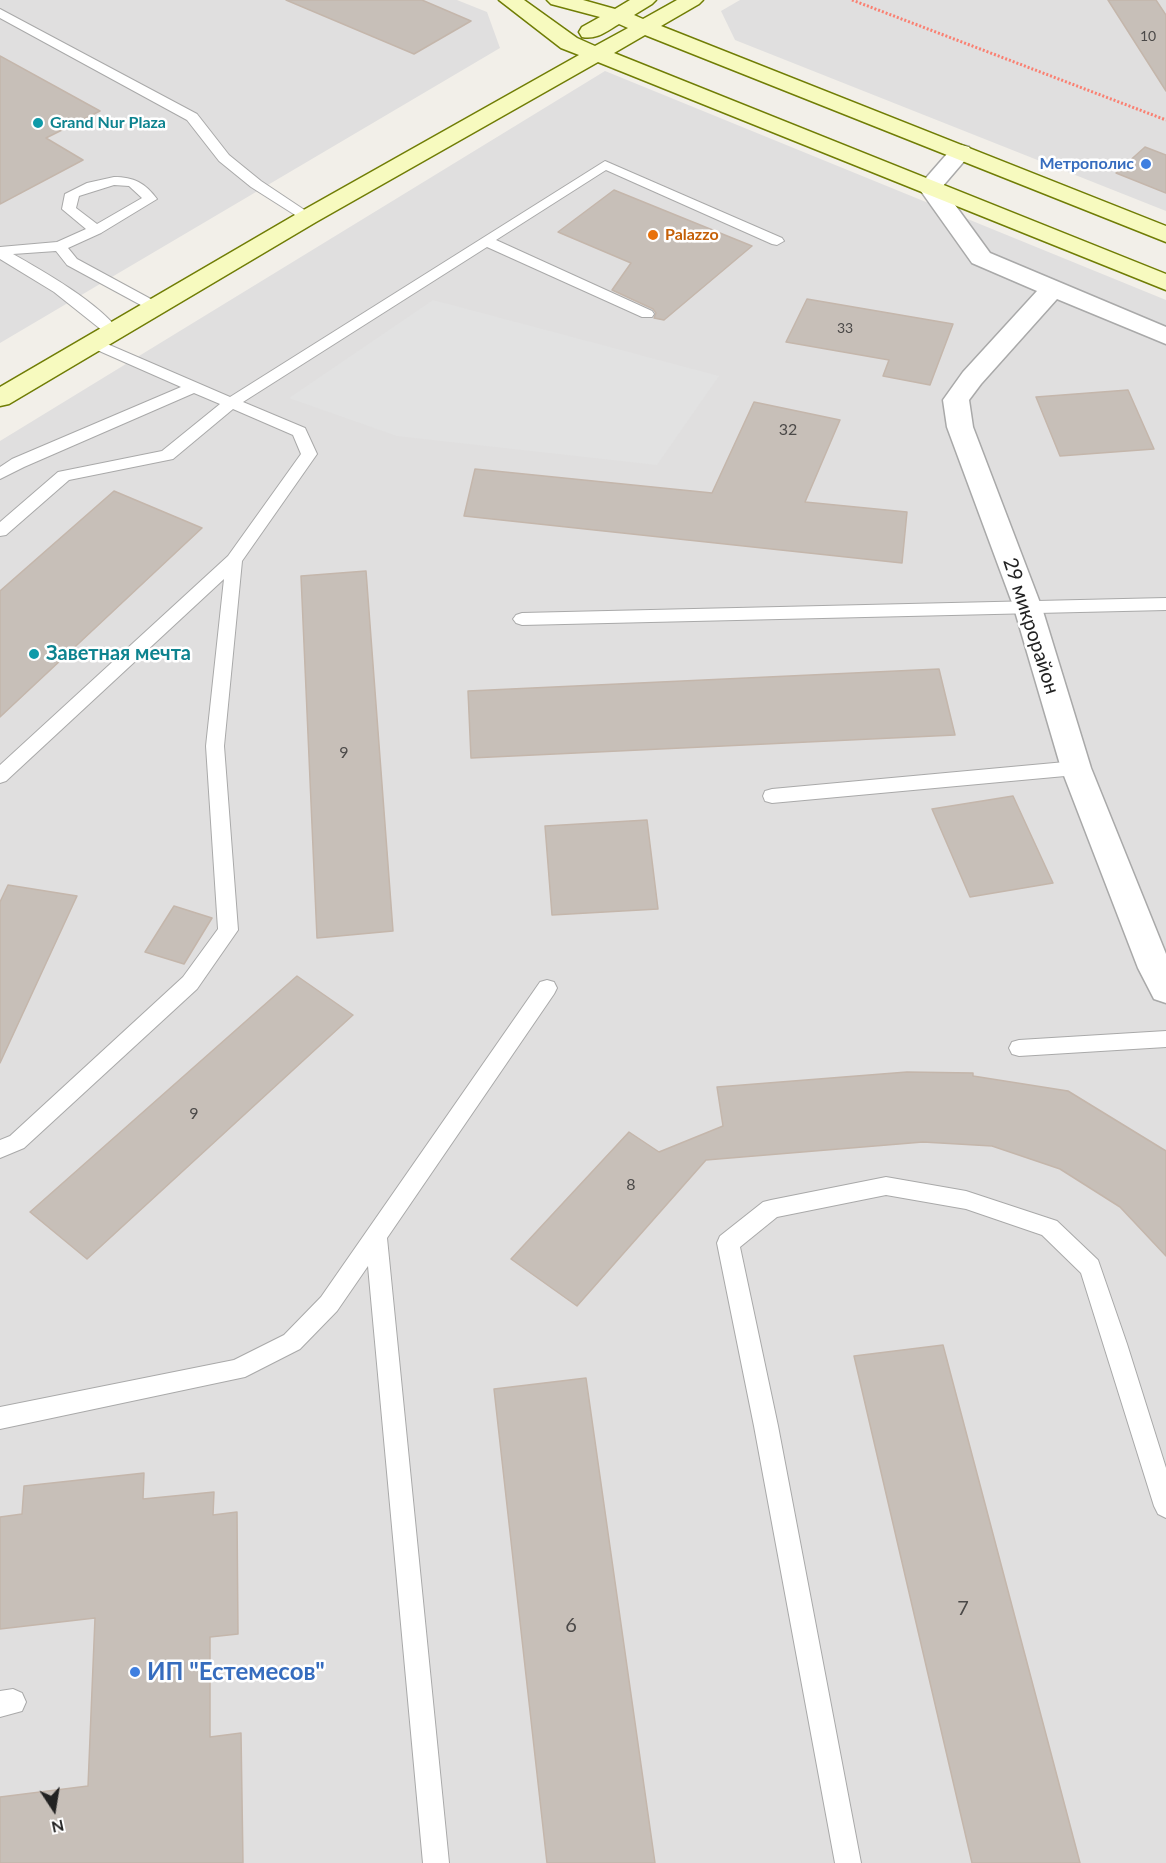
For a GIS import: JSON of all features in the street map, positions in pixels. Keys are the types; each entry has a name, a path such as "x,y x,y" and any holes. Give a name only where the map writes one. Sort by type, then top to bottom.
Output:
{"main road":[{"path":"510,0 569,43 1166,283"},
{"path":"558,0 619,16 1166,235"},
{"path":"301,212 543,58 645,0"},
{"path":"0,398 95,332 301,212 645,28 692,0"},
{"path":"0,377 95,332"}],"street":[{"path":"961,152 930,187 981,258 1166,336"},
{"name":"29 микрорайон","path":"1053,288 972,378 956,400 960,427 1028,608 1076,768 1155,968 1166,989"}],"lane":[{"path":"0,13 192,117 224,158 255,184 301,212"},
{"path":"0,531 64,476 167,455 231,403 605,165 777,241"},
{"path":"0,252 60,246 96,230 150,199 144,188 131,182 109,180 72,194 69,209 96,230"},
{"path":"486,241 647,314"},
{"path":"60,246 72,262 146,302"},
{"path":"0,252 24,266 95,332 194,387 299,432 309,454 234,560 0,776"},
{"path":"0,474 18,463 194,387"},
{"path":"0,1149 17,1142 189,983 228,930 215,746 234,560"},
{"path":"522,620 1166,604"},
{"path":"772,796 1076,768"},
{"path":"0,1418 237,1370 292,1342 329,1304 547,988"},
{"path":"1019,1048 1166,1039"},
{"path":"848,1863 768,1437 728,1243 771,1209 886,1186 966,1200 1049,1228 1090,1268 1166,1506"},
{"path":"376,1235 436,1863"}],"path":[{"path":"852,0 1166,120"}],"shaded area":[{"path":"0,0 457,0 487,12 500,48 0,343"},
{"path":"740,0 1166,0 1166,211 735,40 721,11"},
{"path":"605,71 1166,300 1166,1863 0,1863 0,441"},
{"path":"433,300 719,376 657,465 397,436 289,398"}],"building":[{"path":"286,0 422,0 471,21 414,54"},
{"path":"1108,0 1156,0 1166,15 1166,91"},
{"name":"Grand Nur Plaza","path":"0,56 100,111 46,138 83,160 0,204"},
{"name":"Метрополис","path":"1145,147 1166,155 1166,193 1116,173"},
{"path":"614,190 752,246 664,320 654,318 656,313 653,309 612,290 631,263 558,232"},
{"path":"807,299 953,324 930,385 883,376 889,360 786,342"},
{"path":"1128,390 1154,449 1060,456 1036,397"},
{"path":"754,402 840,420 805,502 907,512 902,563 464,516 475,469 712,493"},
{"name":"Заветная мечта","path":"114,491 202,528 0,717 0,591"},
{"path":"366,571 393,931 317,938 301,576"},
{"path":"939,669 955,735 471,758 468,691"},
{"path":"1013,796 1053,883 970,897 932,809"},
{"path":"647,820 658,909 552,915 545,826"},
{"path":"8,885 77,896 0,1063 0,902"},
{"path":"174,906 212,918 184,964 145,952"},
{"path":"297,976 353,1015 87,1259 30,1212"},
{"path":"907,1072 973,1073 973,1076 1068,1091 1166,1151 1166,1256 1120,1207 1060,1169 992,1146 923,1142 706,1160 577,1306 511,1259 629,1132 659,1152 723,1126 717,1087"},
{"path":"943,1345 1080,1863 972,1863 854,1356"},
{"path":"586,1378 655,1863 547,1863 494,1389"},
{"path":"144,1473 143,1499 214,1492 213,1515 237,1512 238,1634 210,1637 210,1737 241,1733 243,1863 0,1863 0,1797 88,1786 95,1618 0,1629 0,1517 22,1514 24,1486"}],"place":[{"name":"Grand Nur Plaza","path":"38,123"},
{"name":"Метрополис","path":"1146,164"},
{"name":"Palazzo","path":"653,235"},
{"name":"Заветная мечта","path":"34,654"},
{"name":"ИП \"Естемесов\"","path":"135,1672"}]}
